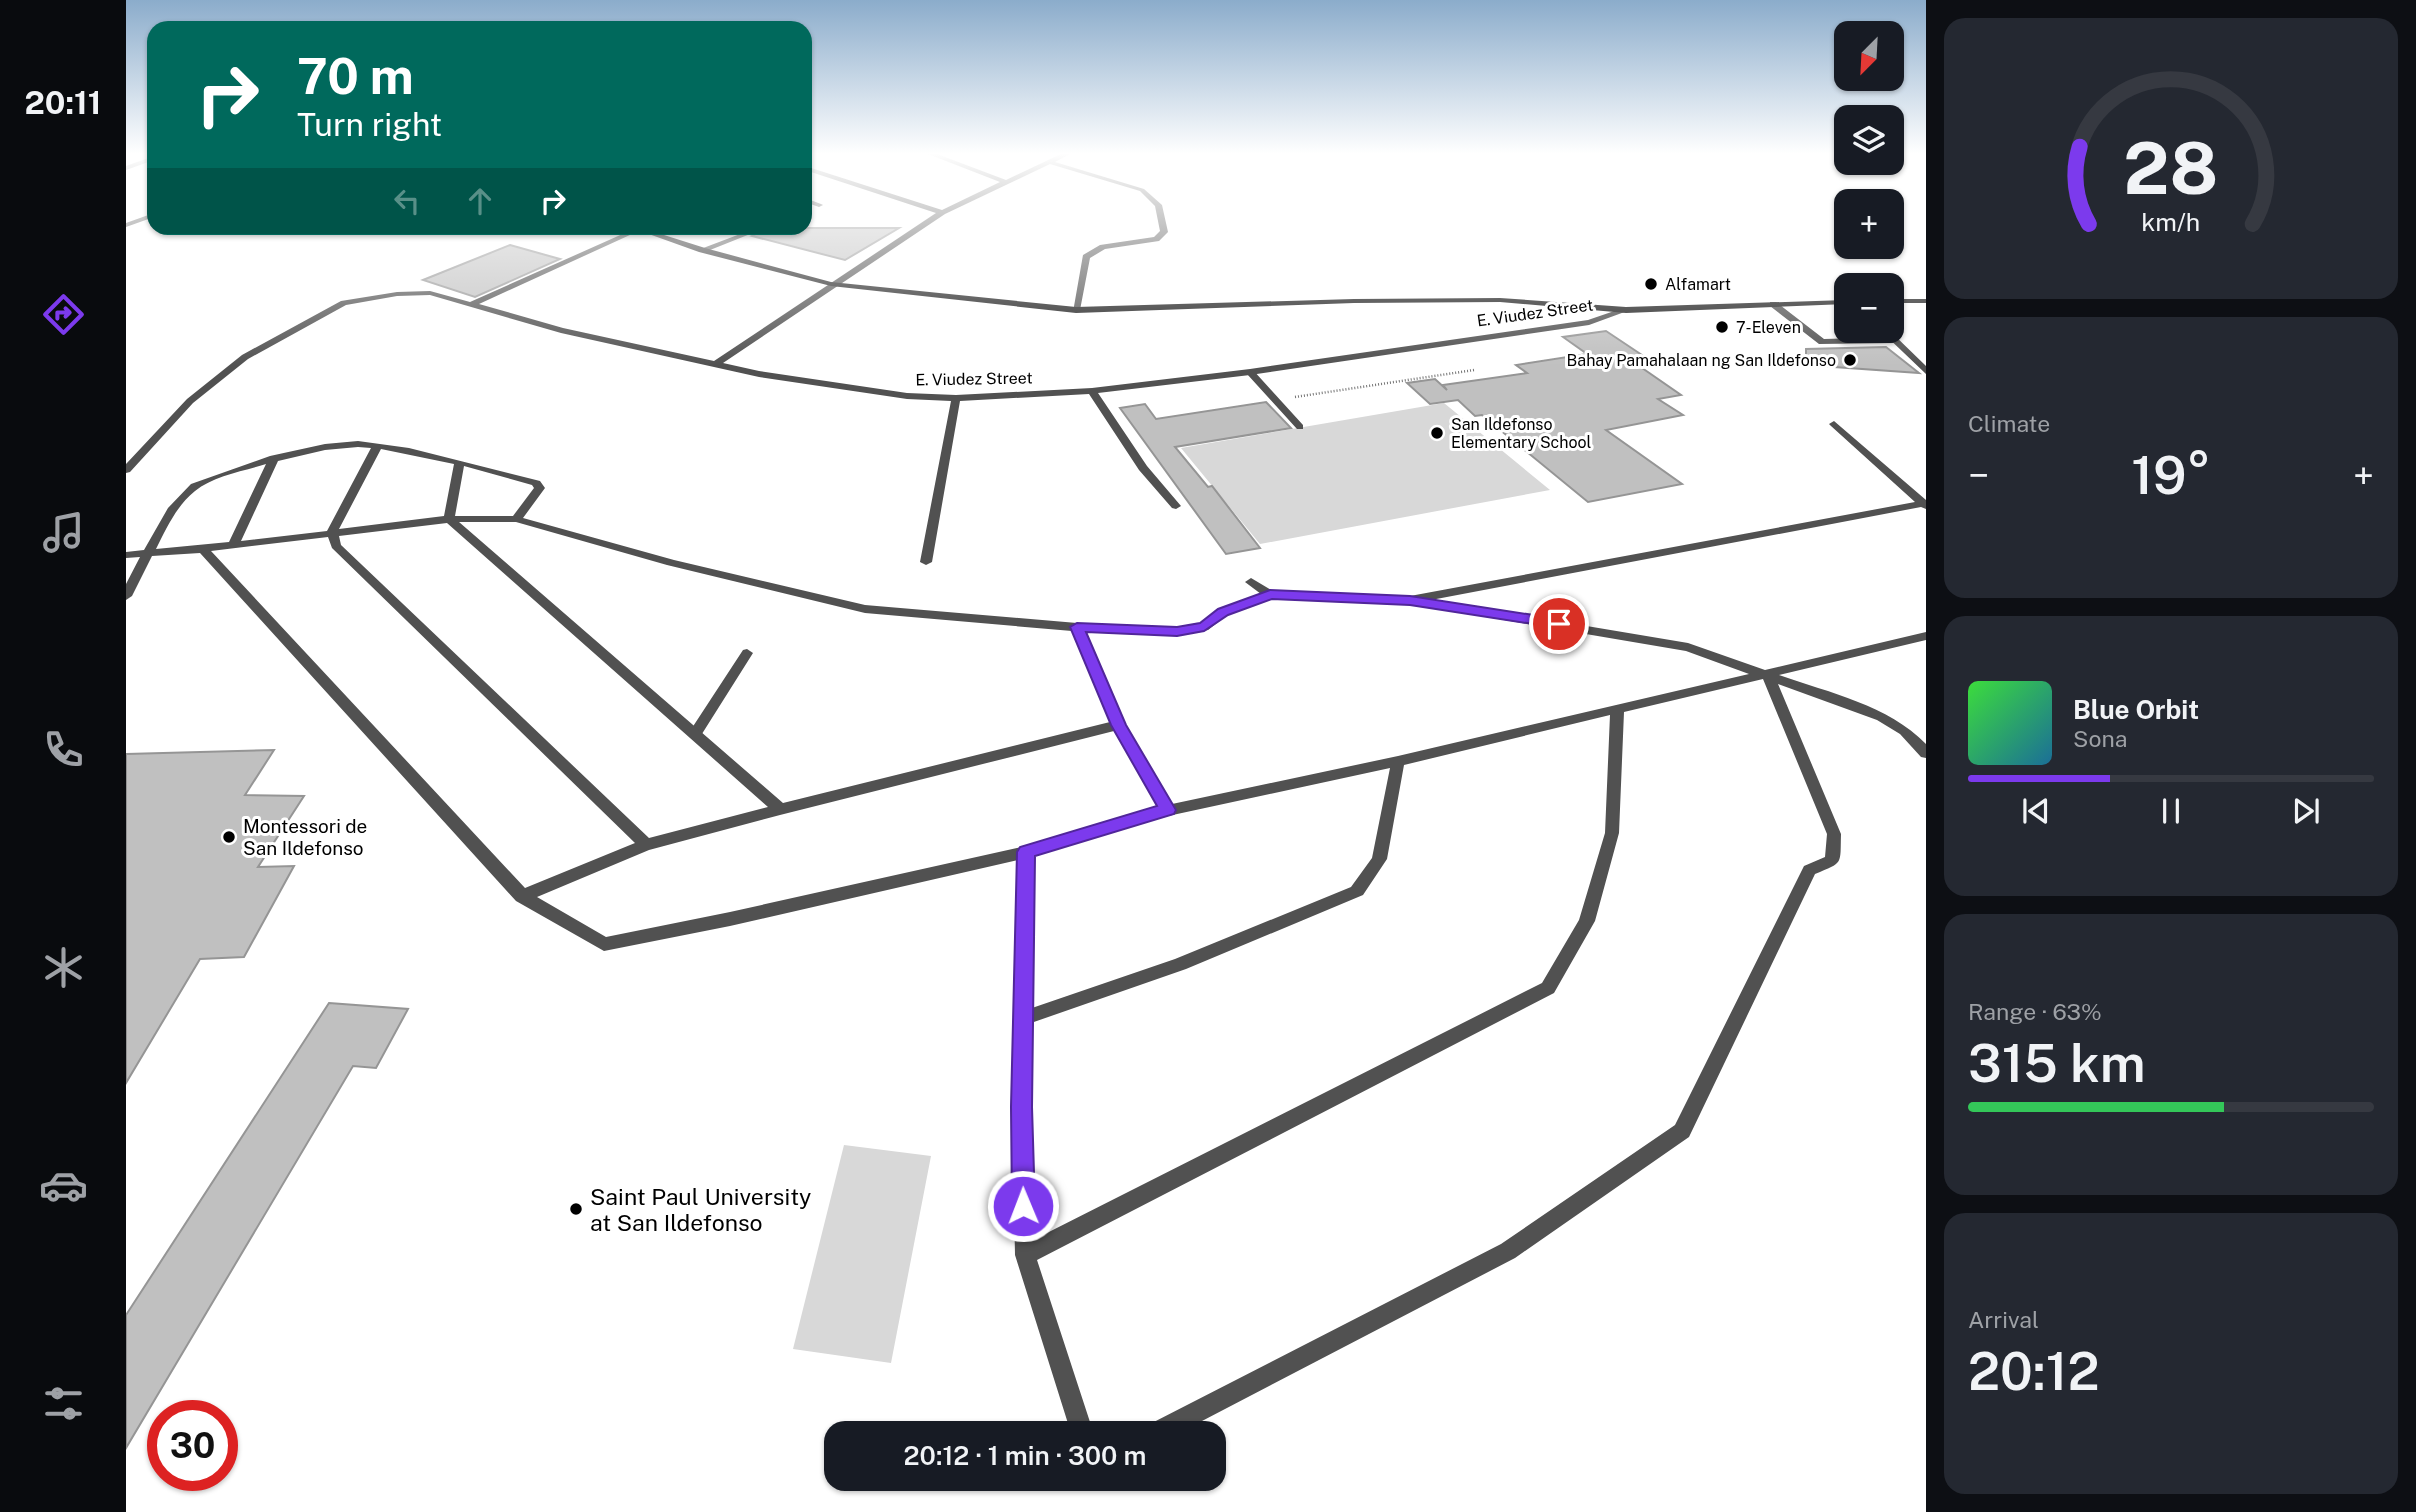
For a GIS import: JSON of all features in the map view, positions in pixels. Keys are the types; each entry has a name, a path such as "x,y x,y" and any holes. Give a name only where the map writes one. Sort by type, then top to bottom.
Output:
{"street":[{"path":"716,364 923,225"},
{"path":"1076,310 1086,257 1103,247 1156,239 1164,232 1162,225"},
{"path":"470,304 623,235"},
{"path":"658,235 702,250 831,284 1076,310 1500,300 1626,310"},
{"path":"702,250 742,235"},
{"name":"E. Viudez Street","path":"126,471 190,401 245,357 304,322 344,303 397,294 430,293 561,330 834,387 907,396 956,398 1092,391 1250,372 1589,322 1626,310 1834,302"},
{"path":"1904,301 1926,301"},
{"path":"1773,304 1822,342 1834,342"},
{"path":"1897,343 1926,371"},
{"path":"1250,372 1300,427"},
{"path":"1092,391 1143,468 1176,506"},
{"path":"926,562 956,398"},
{"path":"1834,424 1925,504"},
{"path":"126,596 147,554 188,491 208,481 274,458 337,445 377,447 459,463 536,483 540,488 516,519"},
{"path":"377,447 332,531 336,546 646,845"},
{"path":"233,545 274,458"},
{"path":"449,519 459,463"},
{"path":"1410,600 1925,504"},
{"path":"449,519 780,808"},
{"path":"126,555 203,550 332,531 449,519 516,519 671,563 865,609 1077,627 1177,632 1204,627 1223,612 1270,595 1410,600 1688,647 1882,717 1905,731 1926,753"},
{"path":"203,550 522,896 604,944 730,919 1026,852 1168,810 1398,761 1616,708 1768,676 1926,636"},
{"path":"1251,582 1270,595"},
{"path":"1077,627 1118,725 1168,810"},
{"path":"695,734 747,653"},
{"path":"1179,1421 1508,1251 1682,1131 1810,870 1833,860 1834,834 1768,676"},
{"path":"1025,1255 1548,988 1587,921 1612,833 1616,708"},
{"path":"522,896 646,845 780,808 1118,725"},
{"path":"1024,1018 1180,964 1357,891 1380,859 1398,761"},
{"path":"1026,852 1021,1107 1025,1255 1078,1421"}],"path":[{"path":"1276,400 1474,370"}],"shaded area":[{"path":"1444,403 1550,490 1260,544 1181,448"},
{"path":"844,1145 931,1156 891,1363 793,1349"}],"building":[{"path":"812,228 899,228 845,260 752,236 812,235"},
{"path":"510,245 560,259 475,297 423,280"},
{"path":"1606,331 1648,359 1632,361 1681,395 1658,399 1683,415 1606,430 1682,484 1588,502 1482,415 1475,416 1458,400 1430,404 1407,383 1435,379 1447,390 1443,385 1527,373 1516,365 1587,354 1563,337"},
{"name":"Bahay Pamahalaan ng San Ildefonso","path":"1886,347 1919,373 1806,365 1806,349"},
{"path":"1266,402 1291,428 1175,447 1208,487 1212,486 1260,548 1226,554 1120,408 1145,404 1156,419"},
{"path":"274,750 245,795 304,796 258,867 294,866 244,957 200,959 126,1083 126,754"},
{"path":"329,1003 408,1009 376,1068 353,1066 155,1400 147,1400 147,1413 126,1448 126,1315"}],"place":[{"name":"Alfamart","path":"1651,284"},
{"name":"7-Eleven","path":"1722,327"},
{"name":"Bahay Pamahalaan ng San Ildefonso","path":"1850,360"},
{"name":"San Ildefonso Elementary School","path":"1437,433"},
{"name":"Montessori de San Ildefonso","path":"229,837"},
{"name":"Saint Paul University at San Ildefonso","path":"576,1209"}],"route":[{"path":"1023,1206 1021,1107 1026,852 1168,810 1118,725 1077,627 1177,632 1204,627 1223,612 1270,595 1410,600 1559,624"}]}
